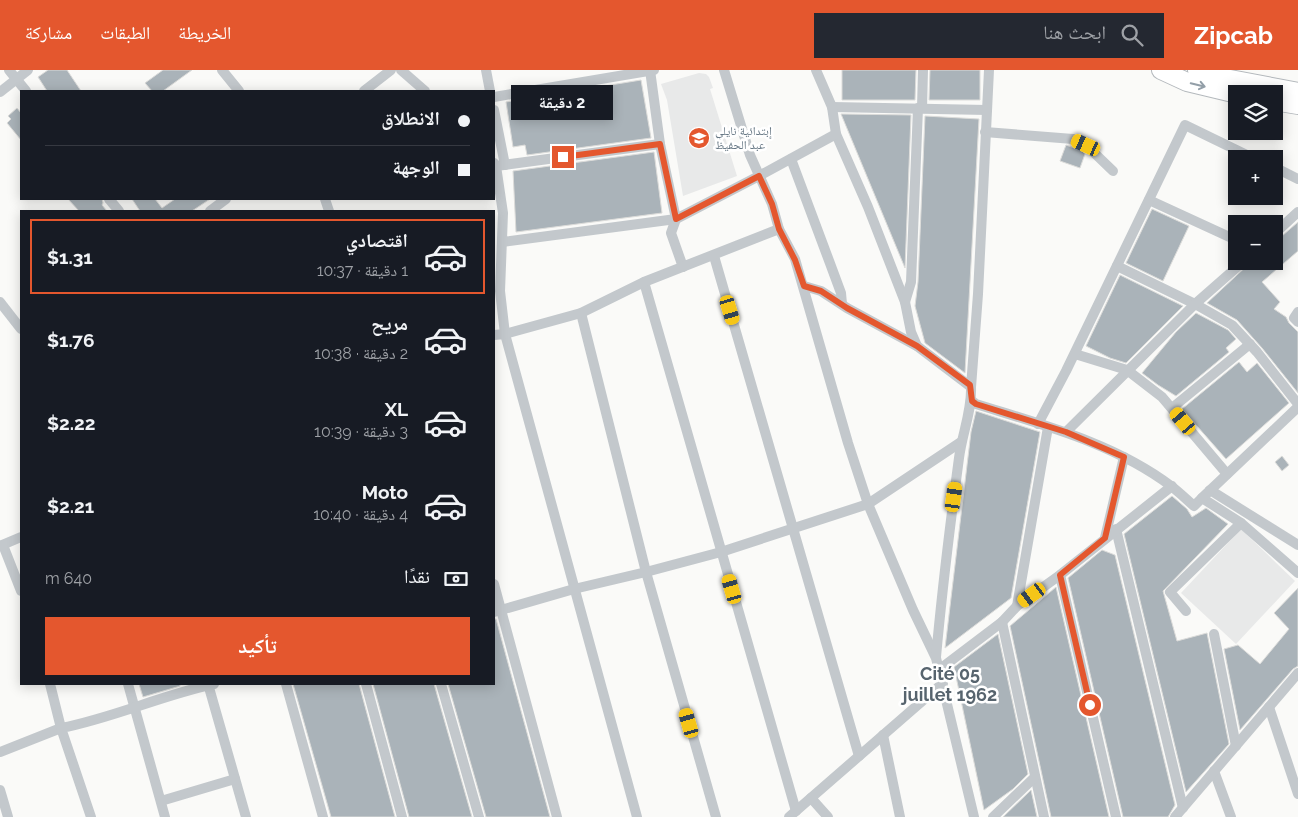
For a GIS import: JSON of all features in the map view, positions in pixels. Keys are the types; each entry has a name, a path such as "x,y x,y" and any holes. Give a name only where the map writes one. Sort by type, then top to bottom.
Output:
{"highway":[{"path":"1161,70 1187,82 1228,92"},
{"path":"1197,70 1209,75 1298,92"},
{"path":"1283,102 1298,105"}],"street":[{"path":"9,70 25,90"},
{"path":"0,92 28,70"},
{"path":"222,70 238,90"},
{"path":"365,90 391,70"},
{"path":"401,70 424,90"},
{"path":"410,70 415,83"},
{"path":"486,70 490,90"},
{"path":"495,97 651,70 660,144 676,219 672,233 683,267"},
{"path":"724,70 750,155 772,204 779,229 795,260 804,286 848,443 868,504 940,669 974,817"},
{"path":"816,70 832,107 836,134 906,302 911,332 917,346"},
{"path":"906,302 912,282 923,70"},
{"path":"936,658 942,587 961,442 972,401 971,387 978,294 989,70"},
{"path":"832,107 987,110"},
{"path":"495,124 504,213 497,294 505,334 637,817"},
{"path":"1017,606 1043,425 1184,125 1237,150"},
{"path":"985,132 1073,139 1086,145 1113,171"},
{"path":"502,242 676,219 836,134"},
{"path":"498,165 660,144"},
{"path":"791,159 841,293 842,304"},
{"path":"1283,172 1298,179"},
{"path":"110,200 118,210"},
{"path":"211,210 225,200"},
{"path":"1149,200 1228,236"},
{"path":"1283,226 1298,212"},
{"path":"495,336 581,313 644,282 779,229"},
{"path":"714,256 859,756"},
{"path":"972,401 976,404 1066,432 1124,457 1172,486 1194,506 1298,406 1250,344 1232,325 1195,304 1117,266"},
{"path":"1066,432 1195,304 1234,270"},
{"path":"644,282 721,552 792,814 943,683"},
{"path":"804,286 821,291 847,308 917,346 971,387"},
{"path":"0,302 20,328"},
{"path":"1298,312 1294,318 1298,322"},
{"path":"581,313 646,572 716,817"},
{"path":"1172,408 1250,344"},
{"path":"1075,354 1127,370 1162,397 1227,474"},
{"path":"497,612 574,589 721,552 868,504 961,442"},
{"path":"1105,538 1124,457"},
{"path":"940,669 1002,622 1017,606 1060,575 1172,486"},
{"path":"1210,490 1298,545"},
{"path":"1202,498 1242,523 1298,573"},
{"path":"1186,611 1170,592 1242,523"},
{"path":"1116,529 1183,808"},
{"path":"20,537 1,546 20,589"},
{"path":"1060,575 1116,817"},
{"path":"495,593 497,612 558,817"},
{"path":"1002,622 1044,817"},
{"path":"1214,634 1236,746"},
{"path":"1175,817 1298,673"},
{"path":"50,685 61,728 91,817"},
{"path":"128,685 165,817"},
{"path":"0,752 61,728 84,724 207,685"},
{"path":"210,685 246,817"},
{"path":"286,685 323,817"},
{"path":"366,685 402,817"},
{"path":"442,685 479,817"},
{"path":"1269,707 1298,794"},
{"path":"883,736 900,817"},
{"path":"1214,771 1231,817"},
{"path":"993,817 1035,777"},
{"path":"161,801 235,779"},
{"path":"0,790 8,817"},
{"path":"811,798 828,817"}],"shaded area":[{"name":"إبتدائية نايلي عبد الحفيظ","path":"699,73 706,74 709,77 713,88 710,89 737,176 683,196 667,100 661,84"},
{"path":"1241,529 1295,581 1236,644 1181,593"}],"building":[{"path":"48,70 67,70 80,90 46,90 38,77"},
{"path":"163,70 192,70 164,90 151,90 145,83"},
{"path":"842,70 916,70 915,100 842,100"},
{"path":"930,70 980,70 980,100 929,100"},
{"path":"641,80 651,138 527,155 525,145 513,147 506,102"},
{"path":"17,108 20,112 20,139 7,123 11,119 8,116"},
{"path":"841,114 911,115 905,268"},
{"path":"925,116 979,119 965,373 925,343 915,306 918,282"},
{"path":"1066,145 1085,154 1080,168 1060,161"},
{"path":"654,152 662,213 516,232 513,171"},
{"path":"69,200 102,200 102,205 106,210 78,210"},
{"path":"133,200 156,200 162,208 174,200 208,200 194,210 139,210"},
{"path":"1152,209 1189,226 1163,281 1126,263"},
{"path":"1298,222 1298,251 1283,264 1283,235"},
{"path":"1242,270 1276,270 1262,282 1280,302 1274,309 1286,317 1298,332 1298,393 1237,320 1207,303"},
{"path":"1120,275 1183,306 1126,363 1110,358 1086,346"},
{"path":"1196,313 1228,330 1236,339 1226,348 1229,352 1176,396 1142,373 1176,332"},
{"path":"1239,362 1247,372 1257,363 1289,403 1226,459 1182,409"},
{"path":"976,411 1040,432 1011,598 945,648 971,432"},
{"path":"1282,456 1289,465 1282,471 1275,462"},
{"path":"1172,496 1187,509 1192,517 1206,508 1228,524 1163,591 1177,641 1207,633 1229,744 1186,792 1124,534"},
{"path":"1102,550 1115,555 1175,805 1168,817 1123,817 1068,578"},
{"path":"1056,587 1109,817 1051,817 1010,626"},
{"path":"1298,588 1298,666 1293,669 1240,730 1224,649 1238,645 1260,664 1289,629 1274,613"},
{"path":"496,619 550,817 486,817 448,685 495,685"},
{"path":"998,634 1028,774 1013,789 984,810 954,667"},
{"path":"139,685 180,685 180,686 143,697"},
{"path":"293,685 359,685 395,817 331,817"},
{"path":"373,685 434,685 472,817 409,817"},
{"path":"1031,790 1037,817 1003,817"}],"place":[{"name":"إبتدائية نايلي عبد الحفيظ","path":"699,138"}],"district":[{"name":"Cité 05 juillet 1962","path":"950,684"}],"route":[{"path":"563,157 660,144 676,219 759,176 772,204 779,229 795,260 804,286 821,291 847,308 917,346 970,385 972,401 976,404 1066,432 1124,457 1105,538 1060,575 1090,705"}]}
